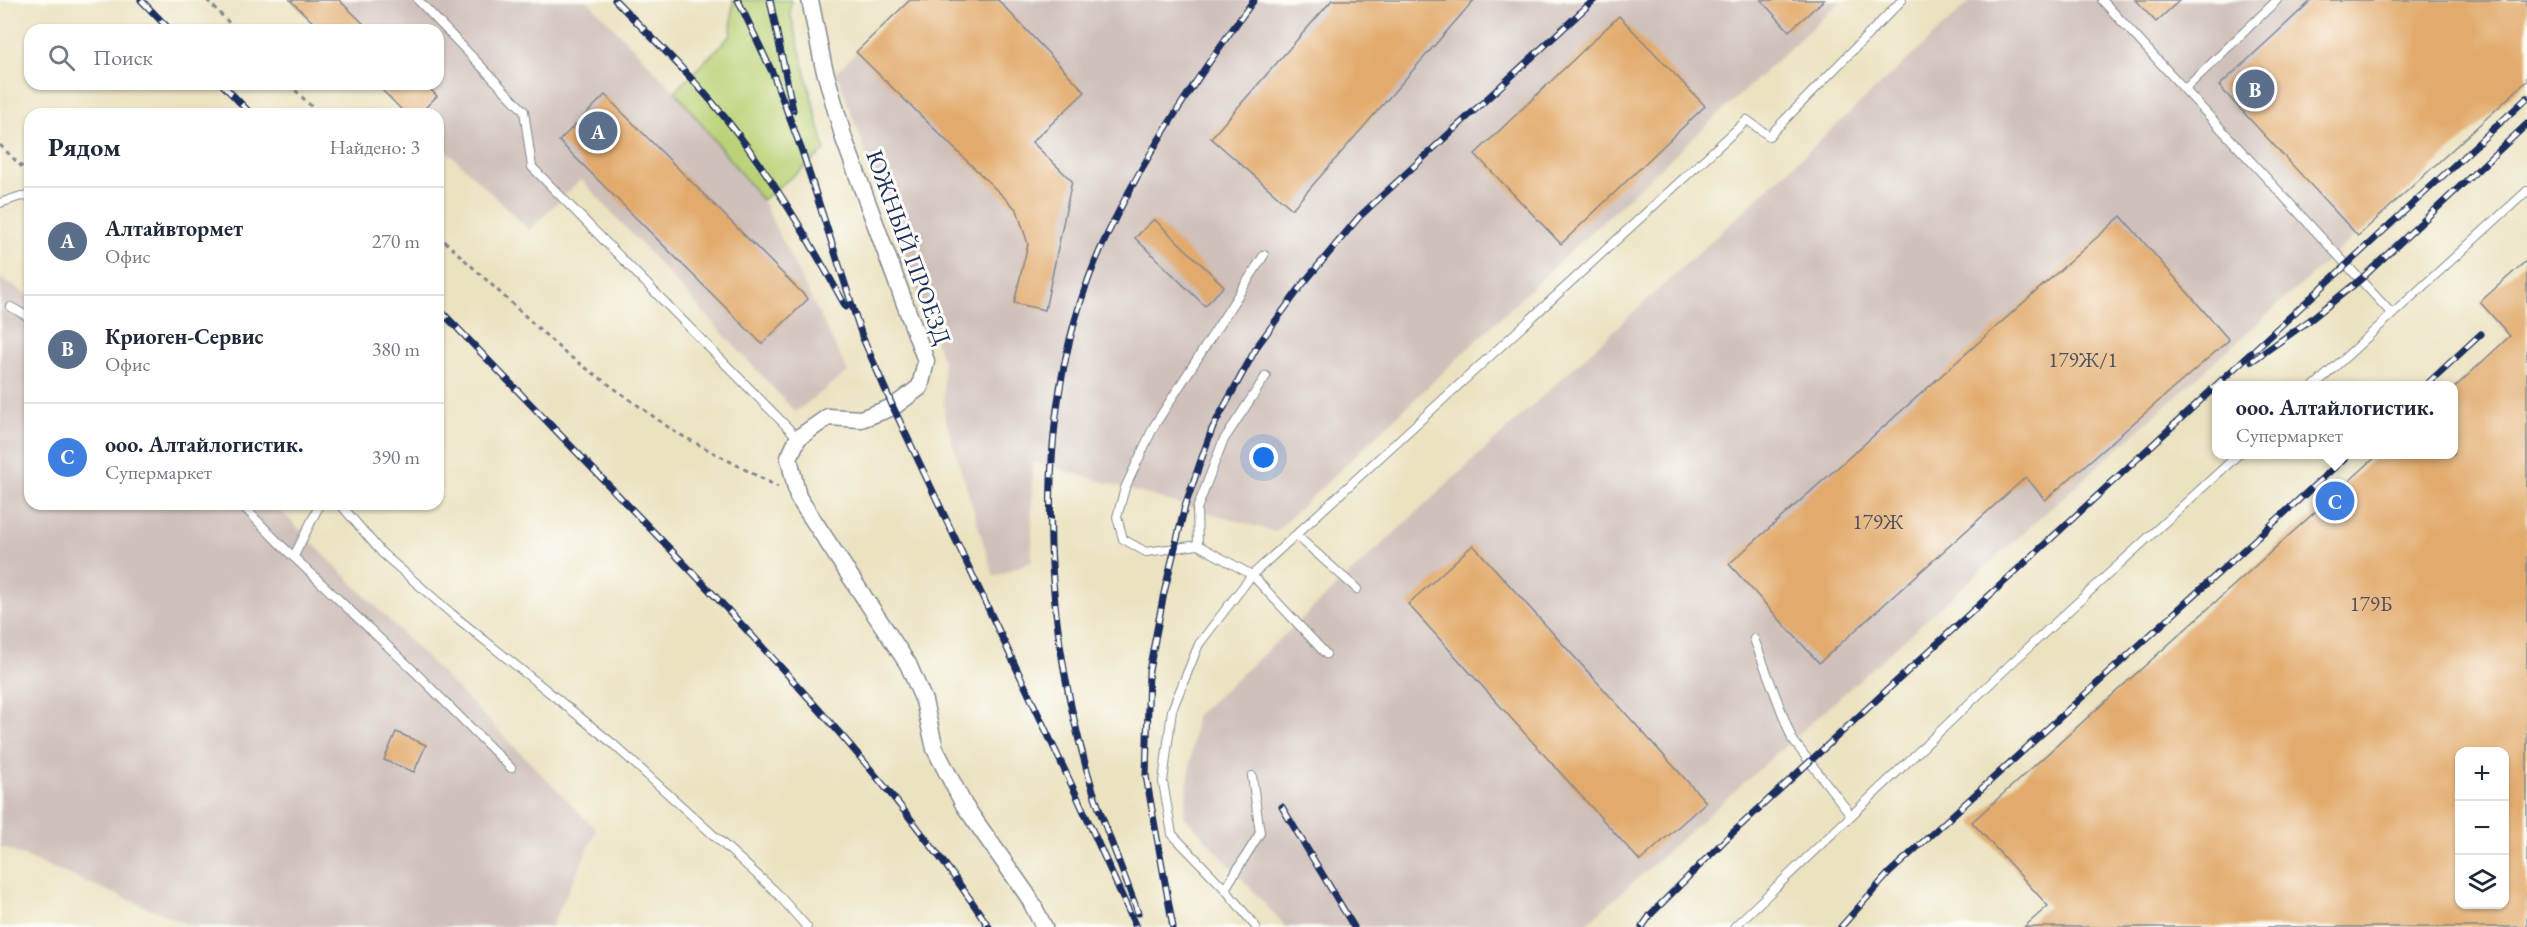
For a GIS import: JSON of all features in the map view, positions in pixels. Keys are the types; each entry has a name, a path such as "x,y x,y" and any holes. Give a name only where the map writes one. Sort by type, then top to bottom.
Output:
{"street":[{"name":"ЮЖНЫЙ ПРОЕЗД","path":"798,438 828,417 861,419 893,407 920,387 926,362 844,140 823,64 810,0"},
{"path":"798,438 789,458 798,497 908,664 924,701 935,749 964,805 1028,896 1044,927"}],"lane":[{"path":"417,0 440,24"},
{"path":"1256,927 1225,889 1172,834 1163,782 1172,710 1199,644 1252,575 1747,120 1768,136 1902,0"},
{"path":"2102,0 2392,314"},
{"path":"2185,89 2277,0"},
{"path":"444,28 524,111 532,167 798,438"},
{"path":"2319,381 2527,191"},
{"path":"0,204 24,196"},
{"path":"1264,255 1154,426 1125,488 1117,517 1123,538 1146,552 1198,544 1252,575 1326,654"},
{"path":"11,307 24,315"},
{"path":"1198,544 1197,509 1224,441 1266,376"},
{"path":"1734,927 2016,659 2234,459"},
{"path":"247,510 326,590 415,672 511,768"},
{"path":"294,556 317,510"},
{"path":"345,510 382,553 452,614 612,743 774,890 807,927"},
{"path":"1296,535 1358,589"},
{"path":"1754,639 1792,739 1851,815"},
{"path":"1225,889 1260,833 1252,776"}],"path":[{"path":"207,0 230,24"},
{"path":"295,90 313,108"},
{"path":"0,145 24,169"},
{"path":"444,241 565,353 675,432 798,497"}],"shaded area":[{"path":"291,0 587,0 675,91 762,200 848,372 795,412 581,179 529,230 444,148 444,108 403,108 384,90 444,90 444,24 316,24"},
{"path":"907,0 1842,0 1559,262 1275,532 1032,461 1032,561 994,577 944,415 943,361 836,72 908,2"},
{"path":"1972,0 2527,0 2527,77 2317,270 1583,927 1286,927 1184,816 1196,716"},
{"path":"0,278 24,292 24,510 280,510 597,830 551,927 194,927 0,846"}],"green space":[{"path":"733,0 791,0 790,12 825,151 762,200 675,91 731,35"}],"building":[{"path":"290,0 339,0 364,24 315,24"},
{"path":"910,0 998,0 1085,92 1032,142 1072,181 1045,310 1014,303 1028,244 1017,210 856,52"},
{"path":"1332,0 1474,0 1292,209 1211,138"},
{"path":"1761,0 1824,0 1789,31"},
{"path":"2135,0 2180,0 2156,22"},
{"path":"2312,0 2527,0 2527,81 2358,236 2219,86"},
{"path":"1619,16 1705,106 1561,244 1475,154"},
{"path":"382,90 431,90 437,96 425,108 400,108"},
{"path":"605,95 808,299 762,344 559,141"},
{"path":"2121,216 2229,340 2045,500 2026,477 1819,663 1729,564"},
{"path":"1154,219 1224,286 1205,306 1135,238"},
{"path":"2527,260 2527,927 2024,927 2048,906 1972,822 2373,459 2458,459 2458,384 2510,336 2480,302"},
{"path":"1473,545 1706,802 1640,861 1408,604"},
{"path":"396,732 426,745 414,772 384,760"}],"railway":[{"path":"141,0 164,24"},
{"path":"615,0 697,85 740,137 788,208 846,307"},
{"path":"738,0 773,74 802,151 862,336 1136,927"},
{"path":"770,0 793,110"},
{"path":"1138,913 1091,784 1074,720 1061,652 1053,583 1050,513 1053,443 1062,375 1079,309 1102,246 1152,150 1212,58 1254,0"},
{"path":"1173,927 1146,776 1149,671 1164,593 1185,506 1212,429 1258,345 1302,285 1359,217 1594,0"},
{"path":"228,90 245,108"},
{"path":"2221,381 2527,98"},
{"path":"2252,361 2310,320 2361,279 2527,124"},
{"path":"444,314 696,576 812,702 887,789 989,927"},
{"path":"2430,381 2481,334"},
{"path":"1642,927 1651,914 1726,839 2212,390"},
{"path":"1841,927 1889,873 2344,459"},
{"path":"1282,807 1354,927"}],"place":[{"name":"Криоген-Сервис","path":"2255,89"},
{"name":"Алтайвтормет","path":"598,131"},
{"name":"ооо. Алтайлогистик.","path":"2335,501"}]}
